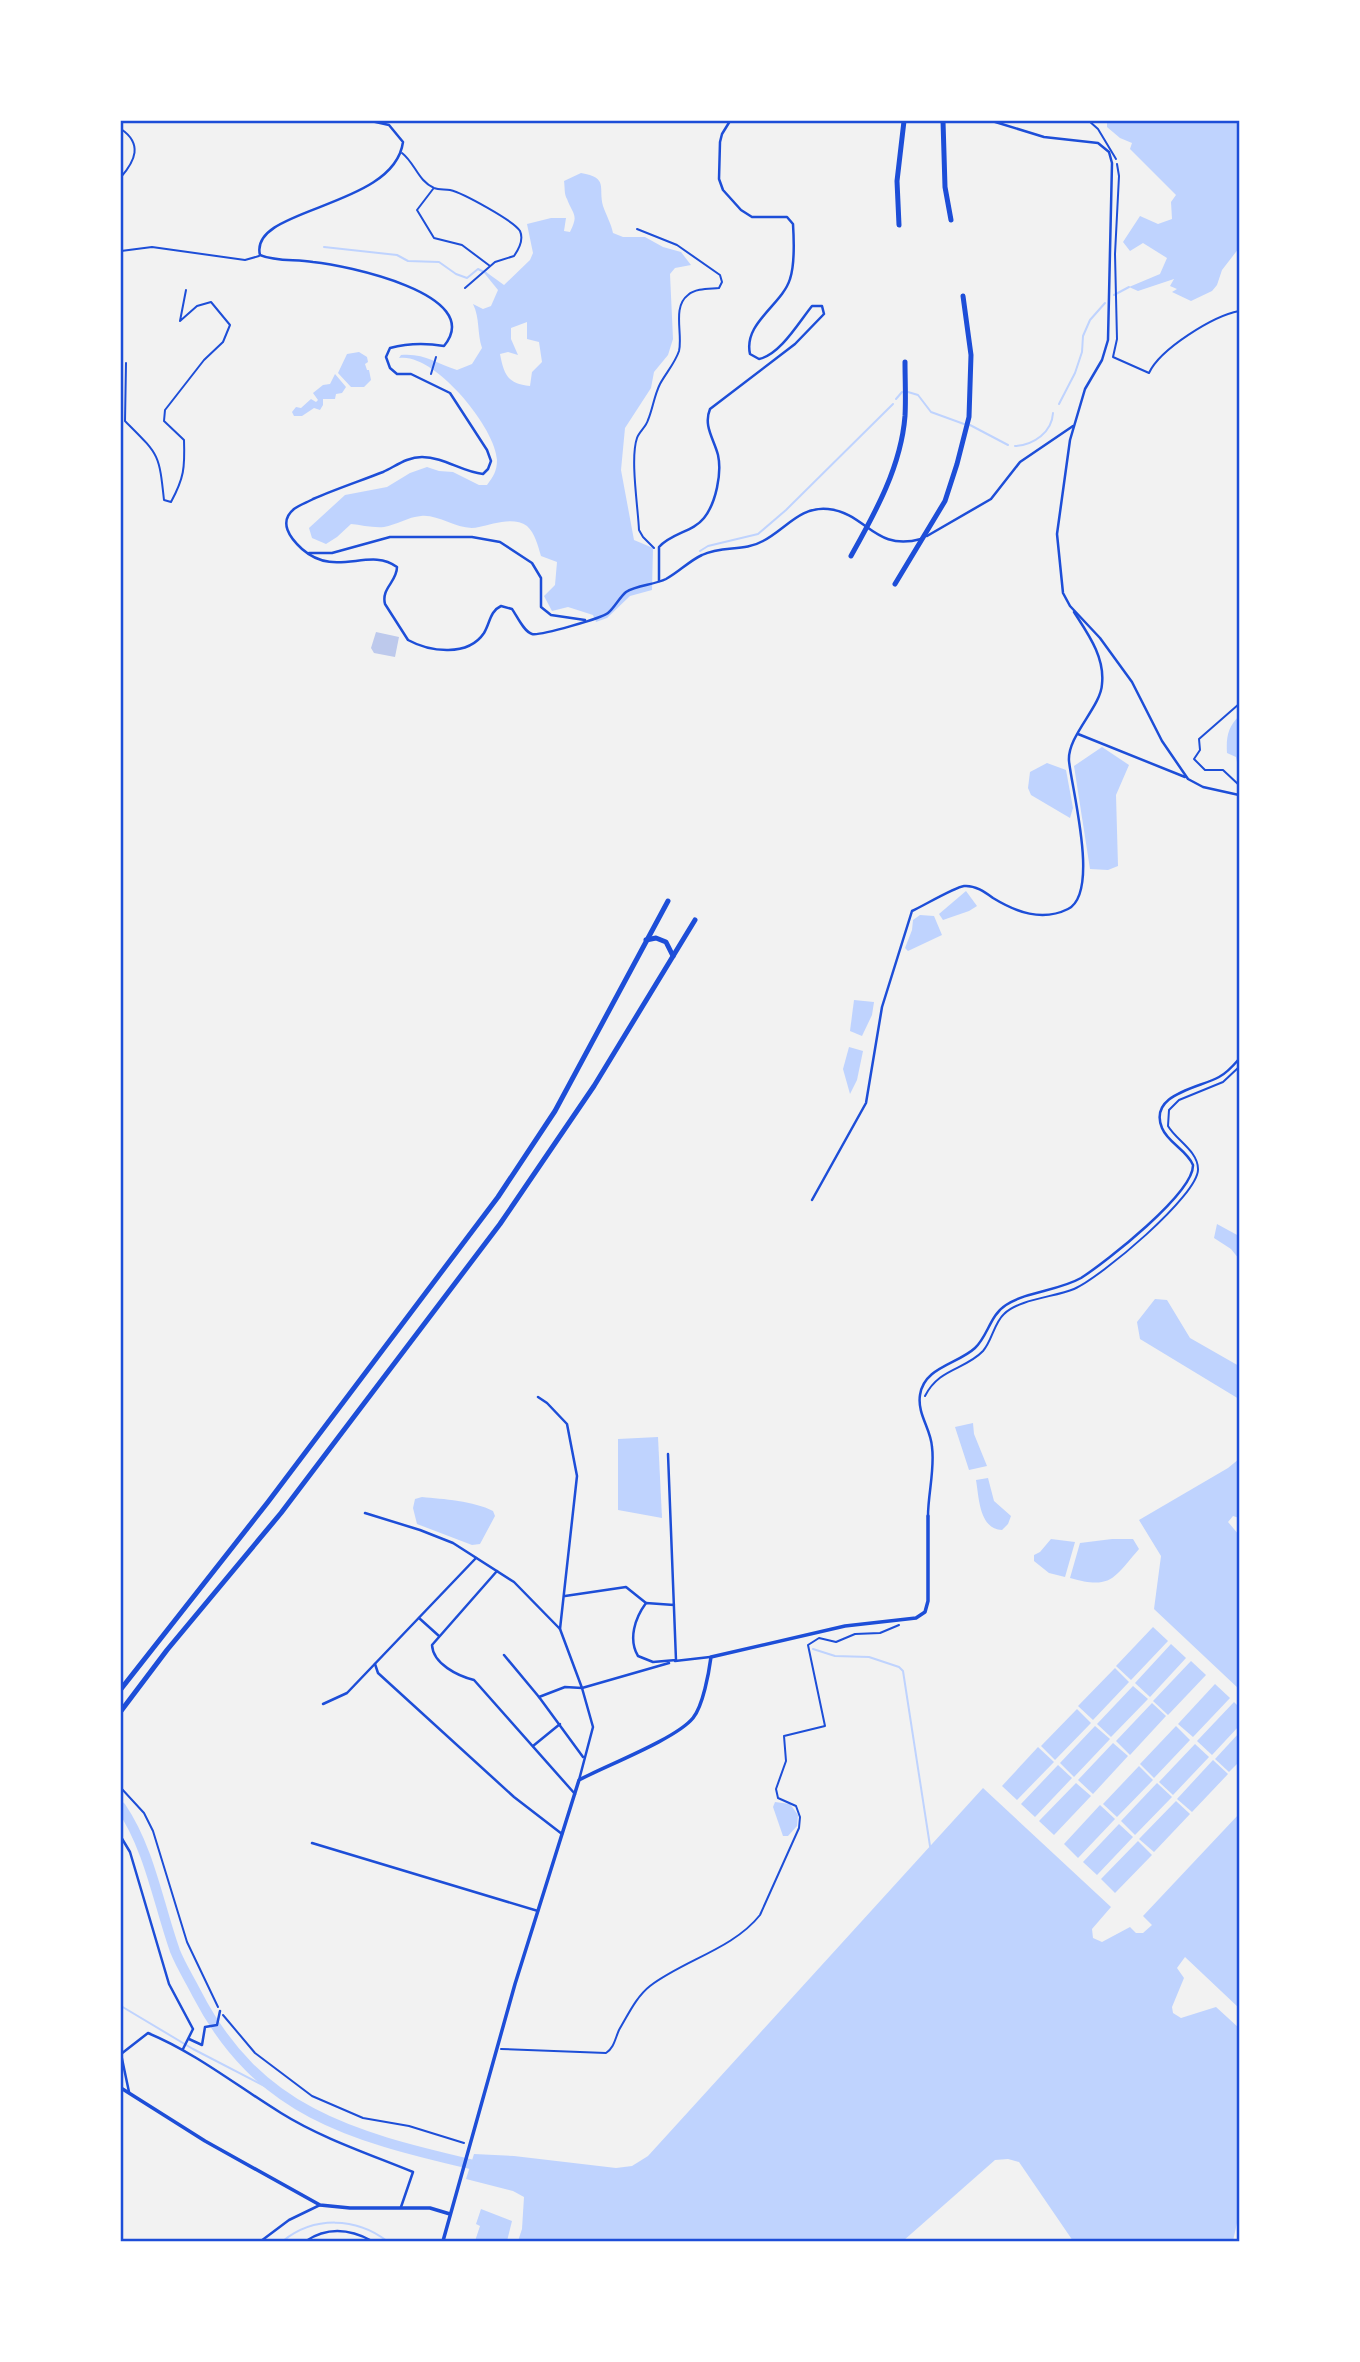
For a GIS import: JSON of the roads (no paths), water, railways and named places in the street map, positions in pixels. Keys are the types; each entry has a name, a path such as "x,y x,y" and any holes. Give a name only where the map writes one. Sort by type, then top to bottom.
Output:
{"highway":[{"path":"898,225 897,181 904,121"},
{"path":"943,121 945,187 951,220"},
{"path":"895,584 945,500 969,416 971,355 963,296"},
{"path":"851,556 891,478 905,417 905,362"},
{"path":"121,1689 268,1502 505,1188 555,1111 668,901"},
{"path":"121,1711 281,1513 500,1224 594,1086 695,920"},
{"path":"646,940 656,938 667,942 673,956"}],"street":[{"path":"260,256 258,248 261,240 278,224 360,191 395,164 402,153 404,142 389,125 371,121"},
{"path":"659,582 658,551 662,543 699,523 710,508 719,458 708,423 710,409 785,353 824,314 822,306 811,306 796,330 767,356 758,359 750,354 748,346 751,333 790,279 793,224 787,217 752,217 741,210 723,190 719,179 720,142 730,121"},
{"path":"812,1200 866,1103 882,1007 912,911 964,886 981,889 1010,908 1029,914 1051,915 1070,908 1078,900 1083,882 1083,858 1069,757 1077,734 1103,687 1102,663 1063,593 1057,534 1073,426 1085,389 1101,360 1108,340 1112,163 1109,152 1098,143 1044,137 992,121"},
{"path":"121,129 128,134 135,147 134,163 121,177"},
{"path":"402,153 433,188 458,193 489,208 521,233 521,243 514,256 490,266 465,288"},
{"path":"433,188 418,210 434,238 462,245 490,266"},
{"path":"121,251 152,247 245,260 260,256 314,262 372,274 415,288 445,309 452,323 452,334 444,346 427,343 404,344 390,348 386,358 390,368 397,374 411,374 450,393 487,450 491,461 488,469 483,474 437,458 419,457 405,460 383,472 346,484 293,509 286,529 290,537 321,562 331,564 376,559 397,567 397,575 383,598 387,608 411,643 447,650 465,648 478,640 495,609 501,606 512,609 531,634 595,619 611,611 628,591 659,582 699,556 714,550 756,545 799,515 815,509 842,512 887,540 899,543 919,540 991,499 1020,462 1073,426"},
{"path":"307,553 332,553 390,537 472,537 500,542 531,563 541,578 541,607 551,615 588,620"},
{"path":"1070,606 1100,638 1132,682 1162,741 1188,779"},
{"path":"1077,734 1203,787 1239,795"},
{"path":"646,1603 635,1622 634,1650 639,1656 653,1662 711,1657 845,1626 922,1615 928,1607 928,1516 933,1447 920,1410 920,1395 925,1382 942,1367 975,1349 1004,1306 1018,1299 1066,1286 1082,1278 1172,1202 1190,1178 1194,1165 1163,1129 1161,1117 1164,1104 1177,1094 1221,1076 1239,1059"},
{"path":"538,1397 567,1424 577,1476 560,1629"},
{"path":"668,1454 676,1661"},
{"path":"365,1513 453,1543 514,1582 560,1629 593,1727 468,2144 443,2241"},
{"path":"323,1704 347,1693 476,1558"},
{"path":"497,1571 439,1636 432,1645 432,1651 453,1674 474,1680 575,1794"},
{"path":"565,1596 626,1587 646,1603 674,1605"},
{"path":"419,1618 439,1636"},
{"path":"504,1655 583,1757"},
{"path":"579,1780 674,1732 691,1720 698,1708 711,1657"},
{"path":"539,1697 565,1687 582,1688 676,1661"},
{"path":"374,1664 378,1672 514,1797 562,1834"},
{"path":"533,1746 560,1724"},
{"path":"121,1837 130,1852 169,1984 193,2029 183,2049"},
{"path":"312,1843 538,1911"},
{"path":"189,2039 202,2045 205,2027 217,2025 220,2011"},
{"path":"129,2092 121,2054 148,2033 183,2049 279,2113 413,2172 401,2207"},
{"path":"121,2088 205,2141 320,2205 350,2208 430,2208 450,2214"},
{"path":"261,2241 289,2220 320,2205"},
{"path":"306,2241 319,2233 338,2231 356,2233 372,2241"}],"water":[{"path":"1107,121 1239,121 1239,248 1222,270 1212,291 1191,301 1172,292 1177,289 1170,286 1174,279 1138,291 1129,287 1160,274 1167,258 1143,243 1130,251 1123,242 1140,216 1158,224 1172,219 1171,202 1176,195 1130,149 1132,143 1120,138 1107,127"},
{"path":"581,173 596,178 601,184 603,206 613,233 623,237 645,237 663,247 681,252 691,265 675,268 670,274 673,339 668,355 654,372 651,388 625,428 621,470 634,540 653,548 652,590 630,596 607,618 596,622 593,615 568,607 552,611 544,596 555,585 557,562 541,556 532,532 522,523 503,522 472,528 421,516 384,527 351,524 326,544 312,538 309,528 345,495 387,487 410,473 427,467 453,472 479,485 487,485 495,471 497,460 494,446 475,412 445,379 429,367 413,359 399,358 401,355 417,356 457,370 472,364 482,348 473,304 483,309 491,306 498,290 486,272 504,285 530,260 533,253 527,224 551,218 566,218 564,231 570,232 575,218 565,195 564,181","holes":["527,322 527,339 539,342 542,362 532,372 530,386 512,381 508,377 500,354 508,352 518,355 511,339 511,328"]},
{"path":"359,352 367,357 368,362 365,364 371,380 364,387 351,387 338,373 347,354"},
{"path":"335,374 346,387 342,393 336,394 335,399 323,399 320,410 314,408 302,416 294,416 292,412 296,407 301,408 311,399 316,402 318,400 313,393 323,385 330,384"},
{"path":"1239,716 1239,772 1236,757 1227,753 1227,737"},
{"path":"1102,747 1129,765 1116,795 1118,866 1108,870 1090,869 1074,766"},
{"path":"1047,763 1066,770 1073,808 1070,818 1031,795 1028,788 1030,772"},
{"path":"966,891 977,906 943,920 939,914"},
{"path":"920,915 934,916 942,935 908,951 905,948 913,920"},
{"path":"854,1000 874,1002 872,1015 862,1036 850,1031"},
{"path":"849,1047 863,1051 857,1080 850,1094 843,1069"},
{"path":"1217,1224 1239,1236 1239,1259 1231,1249 1214,1238"},
{"path":"1155,1299 1167,1300 1190,1338 1239,1366 1239,1399 1140,1339 1137,1322"},
{"path":"973,1423 974,1434 987,1466 969,1470 955,1427"},
{"path":"658,1437 662,1518 618,1510 618,1439"},
{"path":"1239,1459 1239,1518 1233,1516 1228,1522 1239,1535 1239,1689 1154,1609 1161,1556 1139,1520"},
{"path":"988,1478 994,1501 1011,1516 1002,1530 989,1524 981,1511 976,1480"},
{"path":"422,1497 477,1505 493,1511 495,1516 480,1544 472,1545 417,1524 413,1508 415,1499"},
{"path":"1051,1539 1075,1542 1065,1577 1049,1573 1034,1561 1034,1555"},
{"path":"1133,1539 1139,1549 1117,1574 1103,1582 1095,1583 1070,1578 1080,1543"},
{"path":"1153,1627 1168,1641 1131,1680 1116,1666"},
{"path":"1171,1644 1186,1658 1150,1697 1135,1683"},
{"path":"1191,1661 1206,1675 1168,1715 1153,1701"},
{"path":"1115,1668 1129,1682 1093,1720 1078,1706"},
{"path":"1215,1684 1230,1698 1193,1737 1178,1724"},
{"path":"1133,1686 1148,1699 1111,1737 1097,1724"},
{"path":"1234,1702 1239,1707 1239,1726 1212,1755 1197,1741"},
{"path":"1152,1703 1166,1716 1130,1755 1116,1741"},
{"path":"1077,1709 1091,1723 1055,1760 1041,1746"},
{"path":"1095,1726 1110,1739 1074,1777 1060,1763"},
{"path":"1176,1726 1190,1740 1154,1778 1140,1764"},
{"path":"1239,1733 1239,1762 1229,1772 1215,1759"},
{"path":"1113,1743 1128,1756 1093,1794 1078,1780"},
{"path":"1195,1744 1209,1757 1173,1795 1159,1782"},
{"path":"1038,1747 1054,1762 1017,1800 1002,1786"},
{"path":"1213,1760 1228,1774 1192,1812 1177,1799"},
{"path":"1058,1765 1072,1778 1035,1817 1021,1804"},
{"path":"1139,1766 1153,1780 1117,1817 1103,1804"},
{"path":"1076,1783 1091,1796 1054,1835 1039,1821"},
{"path":"1157,1783 1172,1797 1135,1835 1121,1821"},
{"path":"983,1788 1111,1907 1092,1929 1093,1938 1102,1942 1130,1927 1136,1933 1143,1933 1152,1925 1143,1916 1239,1814 1239,2008 1185,1957 1177,1968 1184,1978 1172,2007 1173,2013 1181,2018 1216,2007 1239,2028 1239,2214 1233,2241 1073,2241 1019,2162 1008,2159 995,2160 903,2241 518,2241 522,2229 524,2197 513,2191 466,2179 474,2154 616,2168 632,2166 648,2156"},
{"path":"1176,1801 1190,1814 1154,1852 1139,1839"},
{"path":"775,1802 790,1804 798,1815 797,1826 788,1836 783,1836 773,1807"},
{"path":"1100,1805 1115,1819 1078,1858 1064,1844"},
{"path":"1119,1824 1133,1837 1097,1875 1083,1862"},
{"path":"1138,1841 1152,1855 1115,1893 1101,1879"},
{"path":"481,2209 512,2221 507,2241 475,2241 480,2226 476,2224"}],"waterway":[{"path":"324,247 397,255 408,261 439,262 467,278 478,269 486,273"},
{"path":"1114,295 1129,287"},
{"path":"1059,404 1075,373 1082,352 1083,336 1090,320 1105,303"},
{"path":"896,399 902,392"},
{"path":"908,392 918,395 931,412 964,424"},
{"path":"700,551 708,546 758,534 786,510 893,404"},
{"path":"1015,446 1029,443 1046,432 1053,413"},
{"path":"970,425 1008,445"},
{"path":"813,1649 835,1656 869,1657 899,1667 903,1671 930,1846"},
{"path":"121,1807 146,1859 180,1962 221,2034 249,2066 279,2092 312,2113 347,2129 470,2164"},
{"path":"121,2006 193,2049 280,2094"},
{"path":"283,2241 308,2227 335,2223 362,2227 387,2241"}]}
